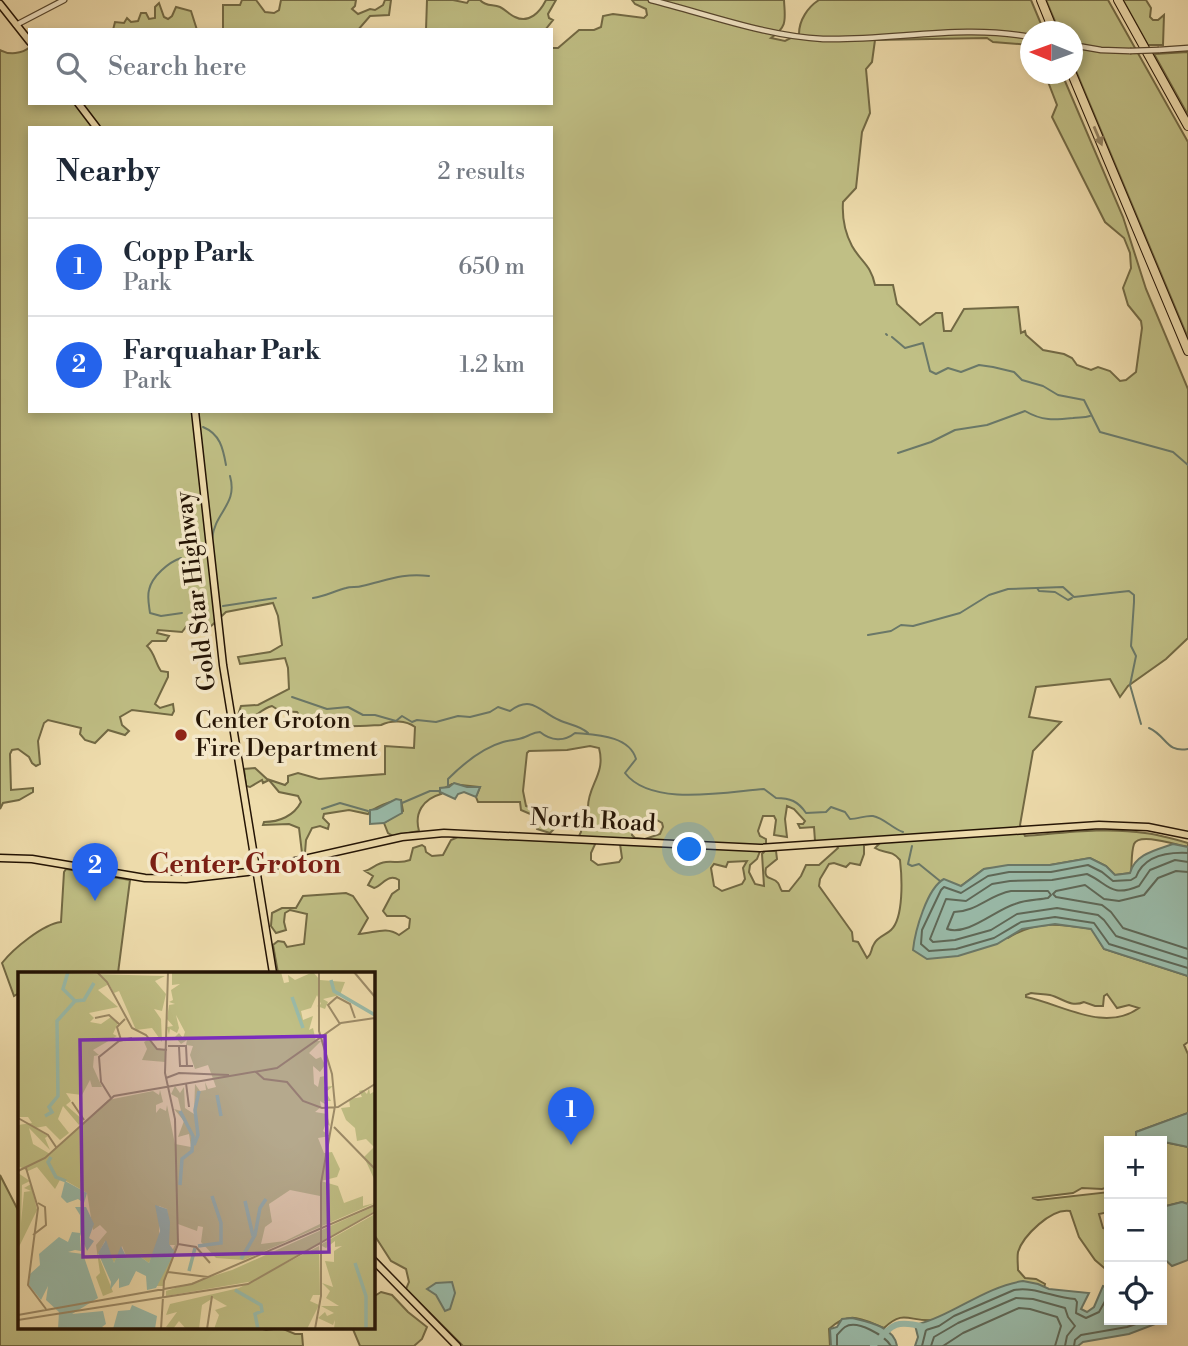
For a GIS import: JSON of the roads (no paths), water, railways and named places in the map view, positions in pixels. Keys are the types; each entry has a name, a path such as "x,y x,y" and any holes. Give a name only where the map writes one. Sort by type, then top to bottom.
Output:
{"highway":[{"path":"1041,0 1050,21"},
{"path":"1118,0 1188,126"},
{"path":"1076,84 1188,351"}],"main road":[{"path":"0,4 28,40"},
{"path":"80,105 95,126"},
{"name":"Gold Star Highway","path":"195,413 220,645 273,972"},
{"name":"North Road","path":"0,858 32,859 128,876 168,880 208,878 402,837 444,833 760,848 1099,825 1148,827 1188,835"},
{"path":"374,1261 457,1346"}],"street":[{"path":"16,25 64,0"},
{"path":"652,0 807,38 975,32 1020,36"},
{"path":"1083,47 1111,51 1188,48"}],"water":[{"path":"454,783 480,787 476,797 464,792 458,794 455,799 440,792 440,788"},
{"path":"396,799 401,800 402,813 384,823 370,824 370,810"},
{"path":"1173,844 1188,847 1188,976 1104,949 1091,929 1055,924 1022,929 997,944 958,956 927,959 913,950 927,900 944,879 961,886 984,869 1008,865 1050,865 1090,858 1106,866 1115,875 1130,873 1141,857"},
{"path":"1188,1113 1188,1147 1167,1143 1167,1136 1136,1136 1136,1132"},
{"path":"1182,1202 1188,1204 1188,1260 1172,1266 1167,1262 1167,1206"},
{"path":"1023,1281 1049,1289 1089,1293 1081,1309 1087,1312 1094,1307 1103,1286 1104,1325 1153,1325 1129,1334 1083,1342 1078,1346 915,1346 918,1337 915,1325 1009,1284"},
{"path":"452,1282 455,1293 450,1309 445,1311 436,1295 427,1289 436,1283"},
{"path":"852,1318 886,1330 897,1346 831,1346 830,1329 837,1327 842,1319"}],"waterway":[{"path":"892,337 905,348 923,343 930,371 936,374 948,368 961,372 979,365 993,367 1014,372 1022,380 1043,386 1058,395 1084,400 1100,432 1173,452 1188,465"},
{"path":"898,453 931,442 955,430 987,425 1025,411 1048,419 1090,416"},
{"path":"203,427 217,438 226,465"},
{"path":"212,539 217,521 229,501 232,486 230,476"},
{"path":"181,558 166,566 157,575 148,598 150,613 161,616 182,613"},
{"path":"313,598 348,587 360,587 395,578 429,576"},
{"path":"868,635 960,613 989,595 1008,589 1063,587 1074,597 1129,591 1134,595 1131,646 1136,656 1130,685 1141,724"},
{"path":"1037,588 1039,591 1055,592 1068,600 1072,598"},
{"path":"223,606 276,598"},
{"path":"292,697 327,709 348,707 363,715 375,715 396,721 402,716 412,722 470,717 498,707 510,711 530,704 588,733"},
{"path":"1149,728 1175,749 1188,749"},
{"path":"448,787 448,779 460,768 480,752 495,745 538,732 558,739 575,733 610,738 626,745 636,759 625,773 637,784 652,790 690,795 764,789 776,798 793,801 806,813 826,812 831,807 845,812 850,819 877,817 903,832"},
{"path":"402,803 430,791 439,791"},
{"path":"322,809 340,803 368,811"},
{"path":"912,846 908,864 919,864 940,881"},
{"path":"873,1346 894,1326 906,1324 924,1327"}],"place":[{"name":"Center Groton Fire Department","path":"181,735"},
{"name":"Farquahar Park","path":"95,901"},
{"name":"Copp Park","path":"571,1145"}],"district":[{"name":"Center Groton","path":"245,864"}]}
